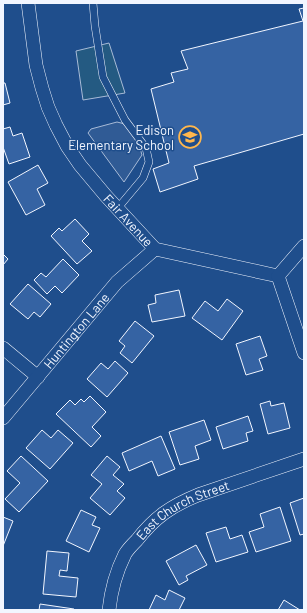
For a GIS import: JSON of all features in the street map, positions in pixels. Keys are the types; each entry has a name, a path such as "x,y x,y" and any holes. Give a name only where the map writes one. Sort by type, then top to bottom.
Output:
{"street":[{"name":"Fair Avenue","path":"28,3 36,65 42,88 56,125 67,146 80,165 106,196 155,249 278,276"},
{"path":"304,246 278,276 304,353"},
{"name":"Huntington Lane","path":"3,418 117,282 155,249"},
{"path":"3,348 38,377"},
{"name":"East Church Street","path":"109,610 116,576 126,553 141,534 162,514 182,502 198,495 304,459"}],"lane":[{"path":"93,3 103,77 125,120 146,148 149,162 143,178 118,209"}],"shaded area":[{"path":"109,43 125,93 83,100 76,51"},
{"path":"117,122 129,125 137,138 142,155 124,182 88,133 91,129"}],"building":[{"path":"304,8 304,134 194,166 198,179 160,192 153,169 169,163 151,89 174,82 171,73 188,69 181,51 303,21 299,9"},
{"path":"3,83 5,83 10,103 3,105"},
{"path":"10,127 13,136 22,133 30,157 9,164 3,147 3,129"},
{"path":"38,165 48,183 37,189 45,205 26,215 8,182"},
{"path":"75,219 89,234 82,241 92,251 77,264 51,236 59,228 62,231"},
{"path":"3,254 8,259 3,265"},
{"path":"63,259 79,275 62,293 55,286 47,294 34,280 41,273 46,277"},
{"path":"28,284 51,304 40,317 34,312 28,319 10,304"},
{"path":"179,290 185,316 152,322 148,305 156,303 155,295"},
{"path":"227,299 243,311 222,340 192,318 205,301 218,311"},
{"path":"135,321 154,336 132,363 120,353 125,346 119,341"},
{"path":"260,336 267,356 259,359 263,370 246,375 236,344"},
{"path":"115,361 128,373 107,397 87,379 101,363 108,369"},
{"path":"90,396 106,412 92,427 101,436 91,447 56,414 70,400 75,405 81,399 84,402"},
{"path":"270,401 271,406 284,403 290,428 268,434 260,404"},
{"path":"248,416 253,431 246,433 248,441 223,449 216,427"},
{"path":"204,420 211,440 195,446 199,459 180,465 169,432"},
{"path":"42,430 51,438 58,430 73,443 50,469 26,448"},
{"path":"161,436 175,469 158,476 152,461 129,471 122,453"},
{"path":"21,456 48,481 19,512 5,499 20,483 7,471"},
{"path":"107,456 120,467 113,475 124,484 117,491 125,498 110,515 90,498 102,484 91,475"},
{"path":"304,498 304,534 300,535 290,503"},
{"path":"280,507 291,541 256,552 249,532 264,527 260,514"},
{"path":"81,510 96,517 92,525 100,528 89,552 66,541"},
{"path":"3,517 13,521 3,546"},
{"path":"226,527 230,539 242,535 248,552 216,562 206,533"},
{"path":"196,545 207,565 186,576 188,580 179,585 166,561"},
{"path":"47,551 69,553 67,571 60,570 59,576 78,578 76,597 43,594"},
{"path":"169,590 185,598 179,610 149,610 156,595 165,600"},
{"path":"284,600 300,610 278,610"},
{"path":"40,604 74,609 74,610 39,610"}],"place":[{"name":"Edison Elementary School","path":"190,137"}]}
